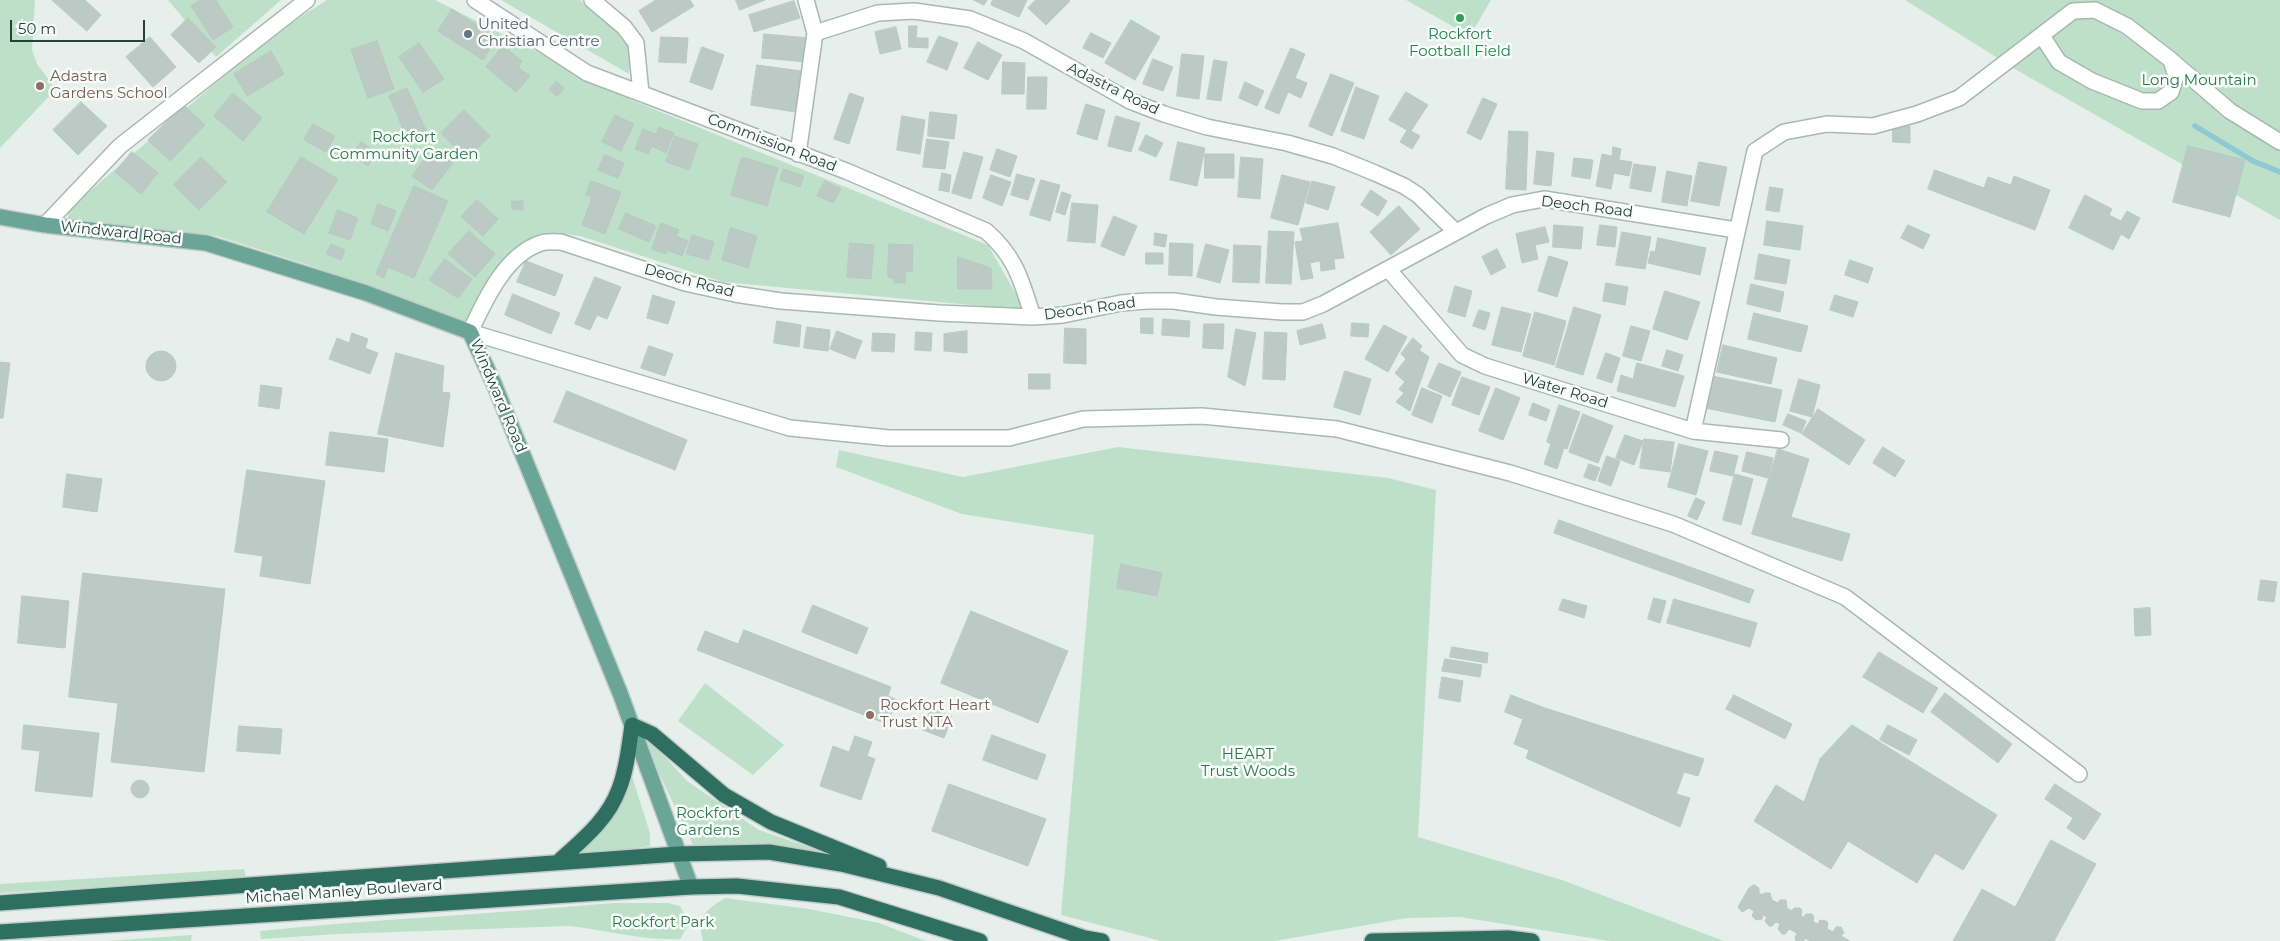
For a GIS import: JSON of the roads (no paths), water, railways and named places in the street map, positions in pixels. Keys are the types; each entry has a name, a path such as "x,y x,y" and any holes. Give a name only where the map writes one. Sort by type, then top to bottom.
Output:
{"highway":[{"path":"558,862 592,831 610,808 620,789 632,725 652,734 724,795 771,822 939,888 1085,938 1102,941"},
{"name":"Michael Manley Boulevard","path":"0,903 678,854 769,852 841,864 939,888"},
{"name":"Michael Manley Boulevard","path":"0,932 690,887 755,887 839,896 980,941"},
{"path":"1372,941 1508,938 1532,941"}],"main road":[{"name":"Windward Road","path":"0,217 45,225 206,243 366,293 470,332 494,384 632,725 690,887"}],"street":[{"path":"45,225 120,146 307,0"},
{"name":"Commission Road","path":"476,0 587,73 846,171 986,231 1002,246 1018,271 1033,317"},
{"path":"592,0 624,27 636,43 641,93"},
{"path":"798,154 815,33 806,0"},
{"path":"1693,431 1755,151 1784,132 1827,124 1873,126 1917,114 1959,98 2073,11 2095,10 2128,26 2230,111 2280,142"},
{"name":"Adastra Road","path":"815,33 878,14 914,12 970,19 1024,41 1130,101 1164,114 1207,127 1287,142 1333,156 1375,173 1404,186 1418,196 1456,232"},
{"path":"2042,36 2059,62 2092,81 2142,101 2158,101 2171,92 2176,76 2171,60"},
{"name":"Deoch Road","path":"470,332 495,282 523,252 543,242 561,242 685,282 735,294 781,301 929,312 1033,317 1063,315 1121,303 1147,301 1174,301 1226,308 1303,312 1322,304 1456,232 1512,205 1544,199 1736,230"},
{"name":"Water Road","path":"1388,269 1462,354 1485,366 1693,431 1781,440"},
{"path":"470,332 790,428 890,438 1009,438 1083,419 1202,416 1337,429 1510,473 1673,524 1844,597 2079,774"}],"waterway":[{"path":"2195,126 2253,161 2280,172"}],"place":[{"name":"Rockfort Football Field","path":"1460,18"},
{"name":"United Christian Centre","path":"468,34"},
{"name":"Adastra Gardens School","path":"40,86"},
{"name":"Rockfort Heart Trust NTA","path":"870,715"}],"park label":[{"name":"Long Mountain","path":"2199,81"},
{"name":"Rockfort Community Garden","path":"404,146"},
{"name":"HEART Trust Woods","path":"1248,764"},
{"name":"Rockfort Gardens","path":"708,822"},
{"name":"Rockfort Park","path":"663,923"}]}
